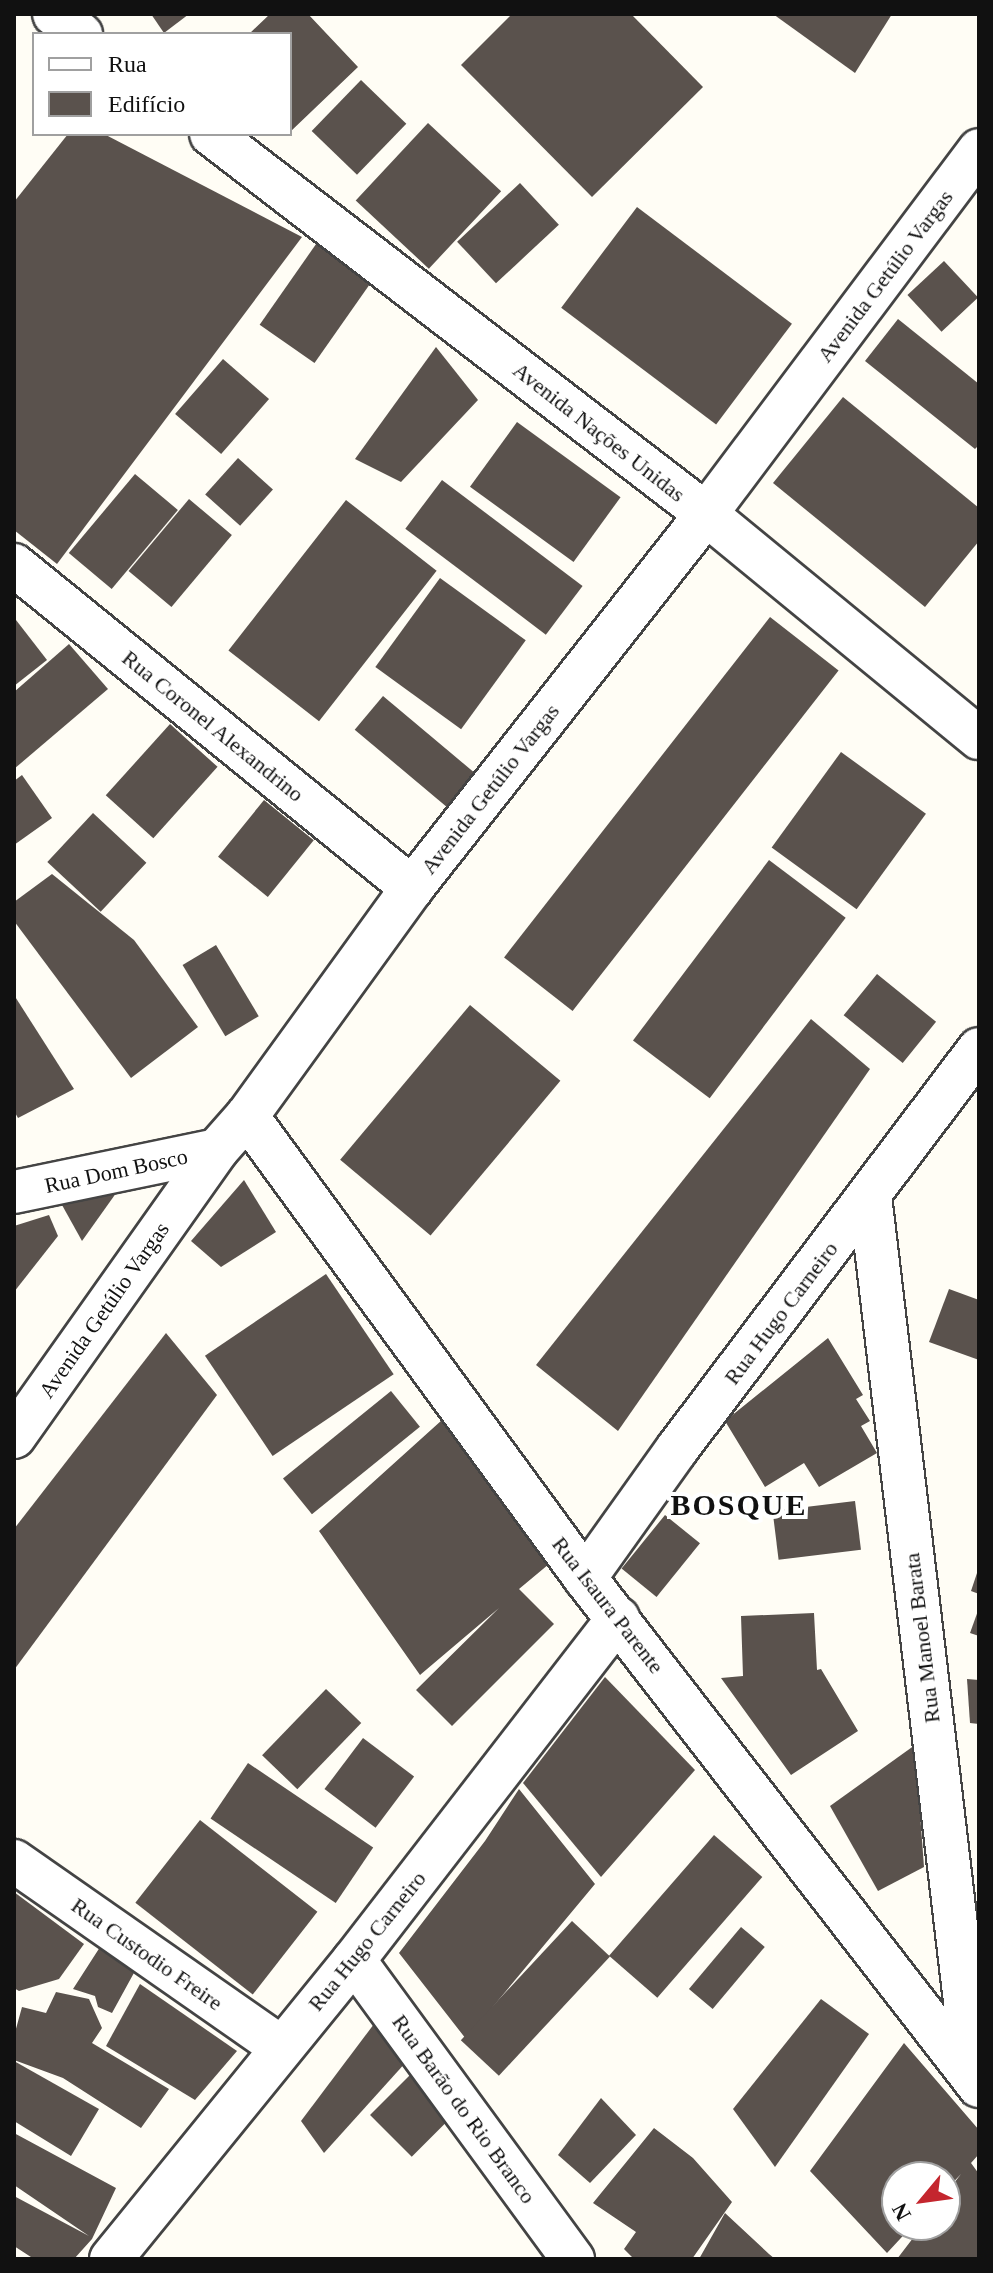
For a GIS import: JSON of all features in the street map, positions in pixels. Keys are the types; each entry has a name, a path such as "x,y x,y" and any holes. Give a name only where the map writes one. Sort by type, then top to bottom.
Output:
{"street":[{"path":"54,14 78,32"},
{"name":"Avenida Nações Unidas","path":"214,136 706,514 979,738"},
{"name":"Avenida Getúlio Vargas","path":"14,1437 217,1150 247,1116 412,888 706,514 979,150"},
{"name":"Rua Coronel Alexandrino","path":"14,565 412,888"},
{"name":"Rua Hugo Carneiro","path":"585,1578 677,1449 979,1049"},
{"name":"Rua Isaura Parente","path":"247,1116 585,1578 977,2082"},
{"name":"Rua Dom Bosco","path":"14,1192 217,1150"},
{"name":"Rua Manoel Barata","path":"870,1196 977,2082"},
{"name":"Rua Hugo Carneiro","path":"111,2259 354,1960 618,1618"},
{"name":"Rua Custodio Freire","path":"14,1861 281,2047"},
{"name":"Rua Barão do Rio Branco","path":"354,1960 573,2259"}],"building":[{"path":"151,14 189,14 165,32"},
{"path":"270,14 308,14 358,67 292,130 292,32 251,32"},
{"path":"512,14 631,14 703,87 592,197 461,65"},
{"path":"773,14 892,14 855,73"},
{"path":"361,80 406,124 357,175 312,131"},
{"path":"428,123 501,191 429,269 356,201"},
{"path":"66,136 108,136 302,237 57,564 14,530 14,202"},
{"path":"520,183 559,225 496,283 457,242"},
{"path":"637,207 792,324 716,424 561,308"},
{"path":"321,237 376,275 315,363 260,325"},
{"path":"944,261 978,298 942,332 907,295"},
{"path":"898,319 979,384 979,445 975,449 865,361"},
{"path":"436,347 478,400 401,482 355,459"},
{"path":"223,359 269,399 221,454 175,414"},
{"path":"843,397 979,508 979,541 925,607 773,483"},
{"path":"517,422 621,497 574,562 470,487"},
{"path":"238,458 273,489 240,526 205,494"},
{"path":"135,474 178,510 112,589 69,553"},
{"path":"442,480 583,586 546,635 405,529"},
{"path":"189,499 232,535 171,607 129,571"},
{"path":"346,500 437,571 319,721 228,651"},
{"path":"440,578 526,640 461,729 375,667"},
{"path":"770,617 839,671 573,1011 504,957"},
{"path":"16,620 47,660 14,686 14,622"},
{"path":"69,644 108,689 14,769 14,692"},
{"path":"383,696 476,774 447,807 355,730"},
{"path":"170,724 218,767 153,838 106,795"},
{"path":"841,752 926,814 857,909 772,847"},
{"path":"22,775 52,818 14,845 14,781"},
{"path":"264,800 314,840 268,897 218,857"},
{"path":"93,813 146,863 101,912 47,862"},
{"path":"769,860 846,918 710,1098 633,1040"},
{"path":"52,874 134,940 198,1027 131,1078 14,921 14,902"},
{"path":"216,945 259,1016 225,1036 183,965"},
{"path":"877,974 936,1022 903,1063 844,1015"},
{"path":"14,995 74,1089 18,1118 14,1111"},
{"path":"470,1005 560,1081 431,1236 340,1160"},
{"path":"811,1019 870,1069 618,1431 536,1365"},
{"path":"244,1180 276,1232 221,1267 191,1241"},
{"path":"119,1189 82,1241 62,1205"},
{"path":"49,1215 58,1236 14,1292 14,1226"},
{"path":"326,1274 394,1374 273,1456 205,1356"},
{"path":"949,1289 979,1300 979,1360 929,1342"},
{"path":"166,1333 217,1395 14,1670 14,1529"},
{"path":"828,1338 863,1395 856,1399 870,1421 861,1426 877,1453 819,1487 804,1463 765,1487 725,1421"},
{"path":"391,1391 420,1427 312,1514 283,1478"},
{"path":"442,1420 549,1564 519,1589 554,1624 452,1726 416,1690 499,1608 420,1675 319,1531"},
{"path":"855,1501 861,1550 779,1560 773,1511"},
{"path":"665,1515 700,1543 657,1597 622,1569"},
{"path":"979,1567 979,1594 971,1591"},
{"path":"979,1608 979,1636 970,1633"},
{"path":"814,1613 817,1670 821,1669 858,1731 791,1775 721,1678 743,1676 741,1616"},
{"path":"605,1677 695,1770 601,1877 523,1783"},
{"path":"967,1679 979,1680 979,1724 970,1723"},
{"path":"326,1689 361,1723 297,1789 262,1755"},
{"path":"363,1738 414,1777 376,1828 324,1789"},
{"path":"915,1745 924,1867 878,1891 830,1806"},
{"path":"248,1763 373,1847 336,1903 211,1819"},
{"path":"519,1789 595,1884 466,2039 399,1953 485,1841"},
{"path":"200,1820 317,1912 253,1994 135,1903"},
{"path":"714,1835 762,1877 657,1998 609,1956"},
{"path":"14,1892 84,1944 59,1979 19,1991 14,1988"},
{"path":"572,1921 610,1956 499,2076 461,2040"},
{"path":"741,1927 765,1947 713,2009 689,1989"},
{"path":"102,1944 135,1971 112,2013 98,2007 95,1996 73,1989"},
{"path":"140,1984 237,2051 195,2100 106,2046"},
{"path":"56,1992 89,1999 102,2028 92,2043 169,2089 141,2128 63,2078 14,2060 14,2036 22,2007 46,2013"},
{"path":"821,1999 869,2034 775,2167 733,2109"},
{"path":"374,2024 407,2061 324,2153 301,2121"},
{"path":"904,2043 979,2130 979,2154 971,2163 979,2174 979,2259 897,2259 911,2241 961,2241 961,2161 881,2161 881,2241 898,2241 887,2253 810,2171"},
{"path":"14,2061 99,2109 71,2156 14,2121"},
{"path":"416,2069 458,2111 412,2157 370,2115"},
{"path":"601,2098 636,2135 590,2183 558,2155"},
{"path":"654,2128 693,2158 732,2202 692,2259 634,2259 624,2249 636,2232 593,2203"},
{"path":"14,2133 116,2188 92,2239 74,2259 34,2259 14,2246 14,2196 89,2236 14,2185"},
{"path":"725,2213 769,2254 775,2259 699,2259"}],"district":[{"name":"BOSQUE","path":"739,1505"}]}
